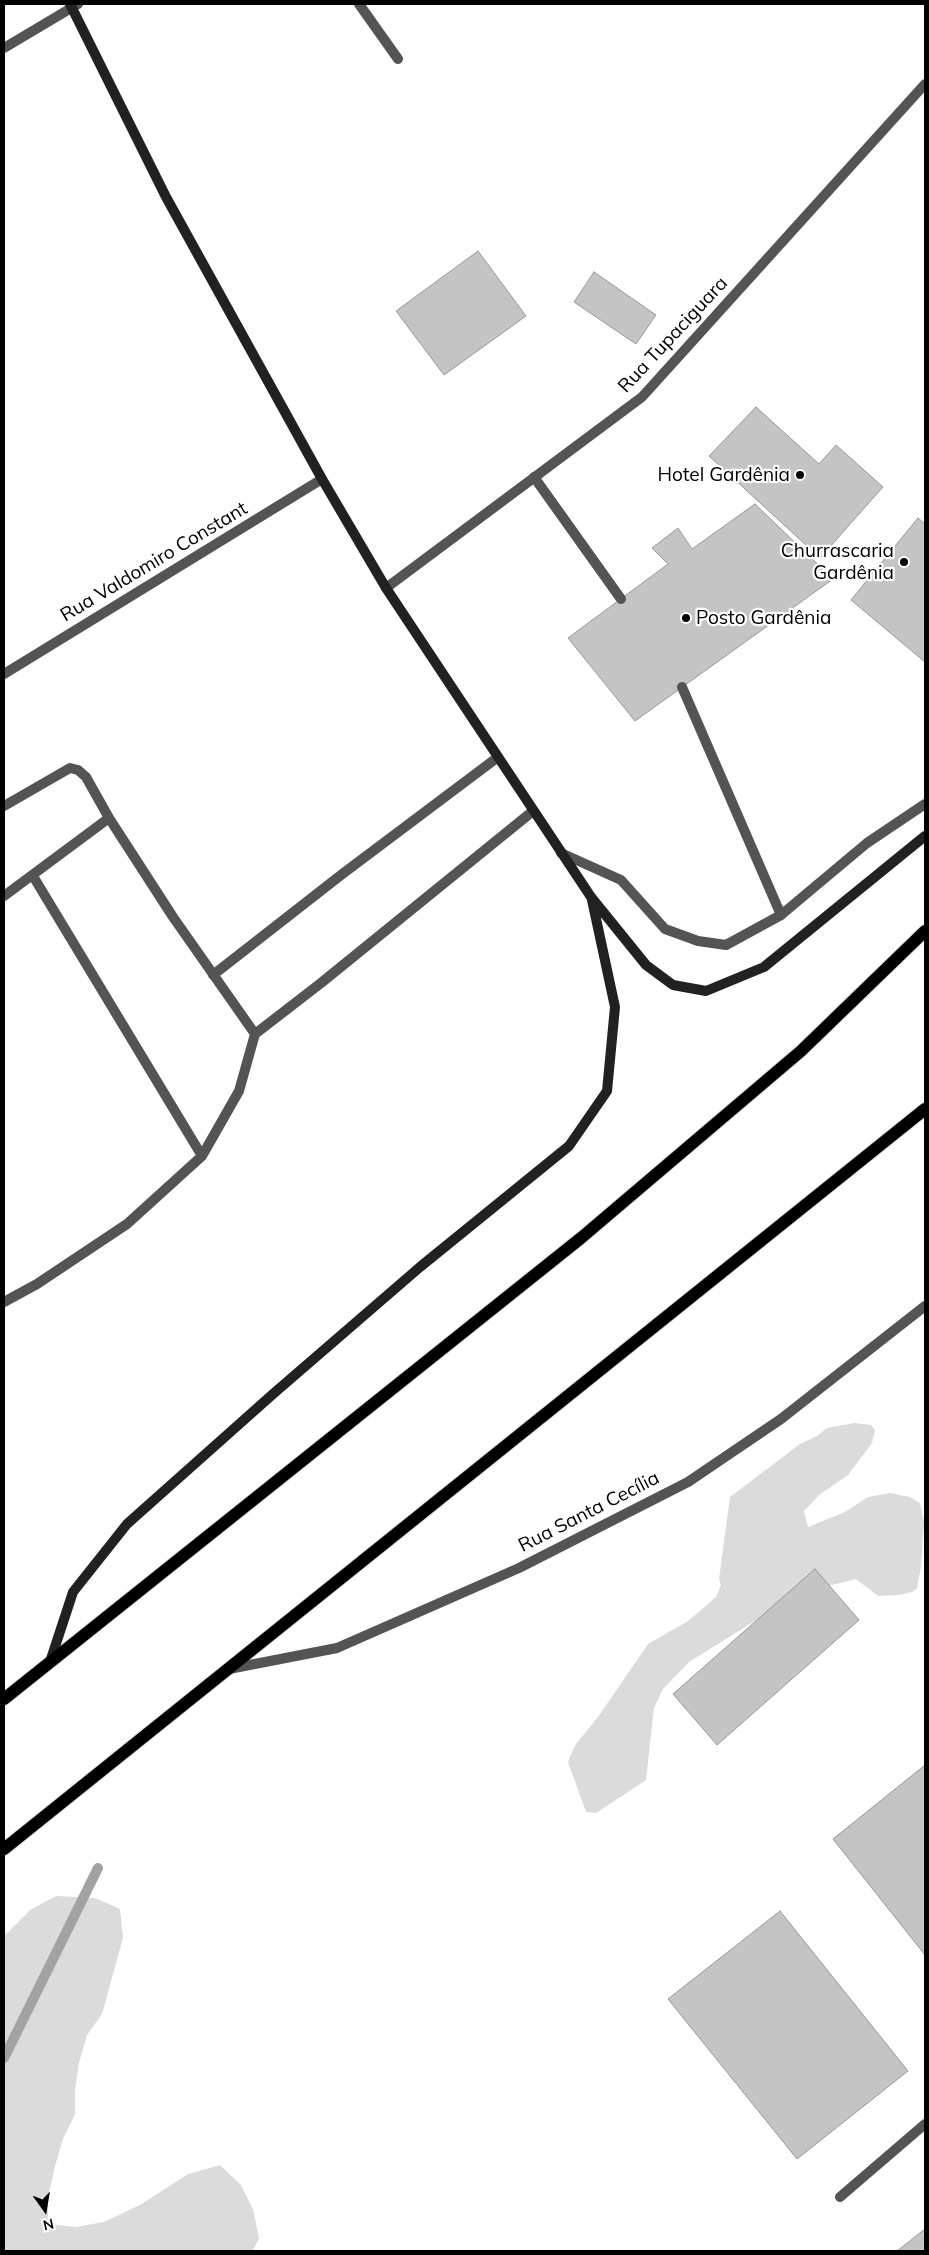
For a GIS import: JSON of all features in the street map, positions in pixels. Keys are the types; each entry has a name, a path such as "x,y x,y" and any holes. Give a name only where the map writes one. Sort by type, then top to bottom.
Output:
{"main road":[{"path":"74,5 166,197 322,479 386,588 591,897 646,965 672,985 706,991 764,967 925,836"},
{"path":"50,1662 73,1592 127,1524 272,1394 420,1267 569,1146 607,1091 615,1007 591,897"},
{"path":"4,1699 581,1238 801,1051 925,931"},
{"path":"4,1849 899,1132 925,1109"}],"street":[{"path":"359,4 398,59"},
{"path":"4,48 74,5"},
{"name":"Rua Tupaciguara","path":"386,588 642,397 925,84"},
{"path":"534,477 620,599"},
{"name":"Rua Valdomiro Constant","path":"4,674 322,479"},
{"path":"682,687 781,914"},
{"path":"214,975 341,875 498,757"},
{"path":"4,806 70,768 78,770 86,777 109,818 173,917 254,1034"},
{"path":"562,853 621,880 665,929 698,941 726,945 781,914 867,843 925,804"},
{"path":"4,1302 37,1284 127,1224 202,1156 239,1091 254,1034 321,983 534,811"},
{"path":"4,896 109,818"},
{"path":"33,876 202,1156"},
{"name":"Rua Santa Cecília","path":"229,1669 337,1648 519,1568 688,1482 781,1419 925,1306"},
{"path":"840,2197 925,2124"}],"shaded area":[{"path":"855,1423 871,1425 875,1430 872,1443 848,1475 819,1495 804,1511 808,1527 845,1512 868,1497 890,1493 910,1497 920,1503 924,1522 921,1567 917,1588 912,1592 899,1595 878,1596 856,1579 800,1593 689,1662 663,1689 654,1708 646,1780 596,1813 586,1812 568,1762 570,1756 576,1744 598,1717 648,1644 688,1621 716,1597 721,1585 719,1579 730,1497 800,1444 817,1436 827,1428"},
{"path":"56,1896 95,1898 120,1909 123,1938 102,2014 87,2035 79,2063 75,2089 75,2114 63,2139 55,2166 48,2198 48,2224 76,2227 104,2222 140,2205 188,2174 220,2165 241,2185 253,2209 259,2238 253,2251 4,2251 4,1936 30,1910"}],"building":[{"path":"478,251 526,316 444,375 396,311"},
{"path":"594,272 656,315 636,344 574,302"},
{"name":"Hotel Gardênia","path":"756,407 819,464 836,445 883,487 820,558 709,456"},
{"name":"Posto Gardênia","path":"755,504 833,579 635,721 568,638 668,564 652,548 678,528 692,549"},
{"name":"Churrascaria Gardênia","path":"918,518 925,524 925,662 851,600"},
{"path":"815,1569 859,1620 717,1745 673,1694"},
{"path":"925,1765 925,1955 833,1839"},
{"path":"780,1911 908,2071 797,2159 668,1999"},
{"path":"925,2229 925,2251 897,2251"}],"waterway":[{"path":"4,2058 98,1868"}],"place":[{"name":"Hotel Gardênia","path":"800,475"},
{"name":"Churrascaria Gardênia","path":"904,562"},
{"name":"Posto Gardênia","path":"686,618"}]}
